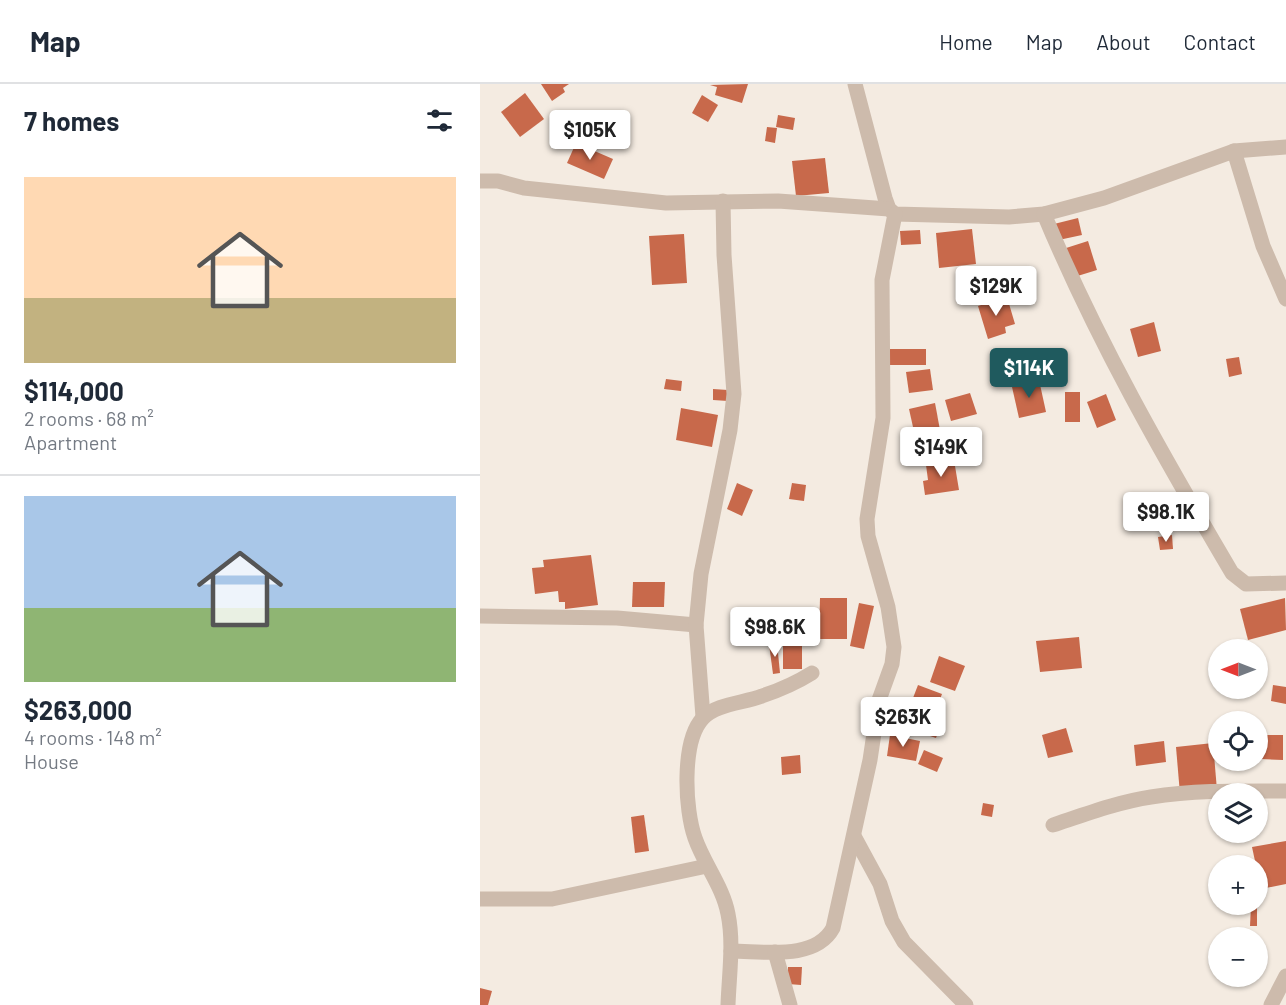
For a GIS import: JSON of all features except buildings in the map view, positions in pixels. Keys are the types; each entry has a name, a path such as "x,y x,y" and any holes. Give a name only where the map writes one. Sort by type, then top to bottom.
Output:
{"street":[{"path":"730,951 800,950 819,945 827,939 833,928 854,836 870,760 879,700 892,664 894,647 888,607 868,536 867,519 883,418 882,280 892,211 855,84"},
{"path":"480,181 498,181 524,188 666,202 723,201 1009,217 1044,214 1104,198 1234,151 1286,147"},
{"path":"1234,151 1256,226 1286,299"},
{"path":"723,201 724,255 734,394 730,430 701,574 696,625 703,717 693,738 687,772 690,822 728,911 730,951 728,1005"},
{"path":"1044,214 1069,274 1137,410 1232,573 1246,584 1286,584"},
{"path":"480,616 617,618 696,625"},
{"path":"703,717 726,706 792,686 812,673"},
{"path":"1053,825 1112,805 1152,797 1215,792 1286,791"},
{"path":"854,836 880,884 892,921 904,942 966,1005"},
{"path":"480,899 552,899 707,866"},
{"path":"775,952 790,1005"},
{"path":"1271,1005 1286,976"}]}
